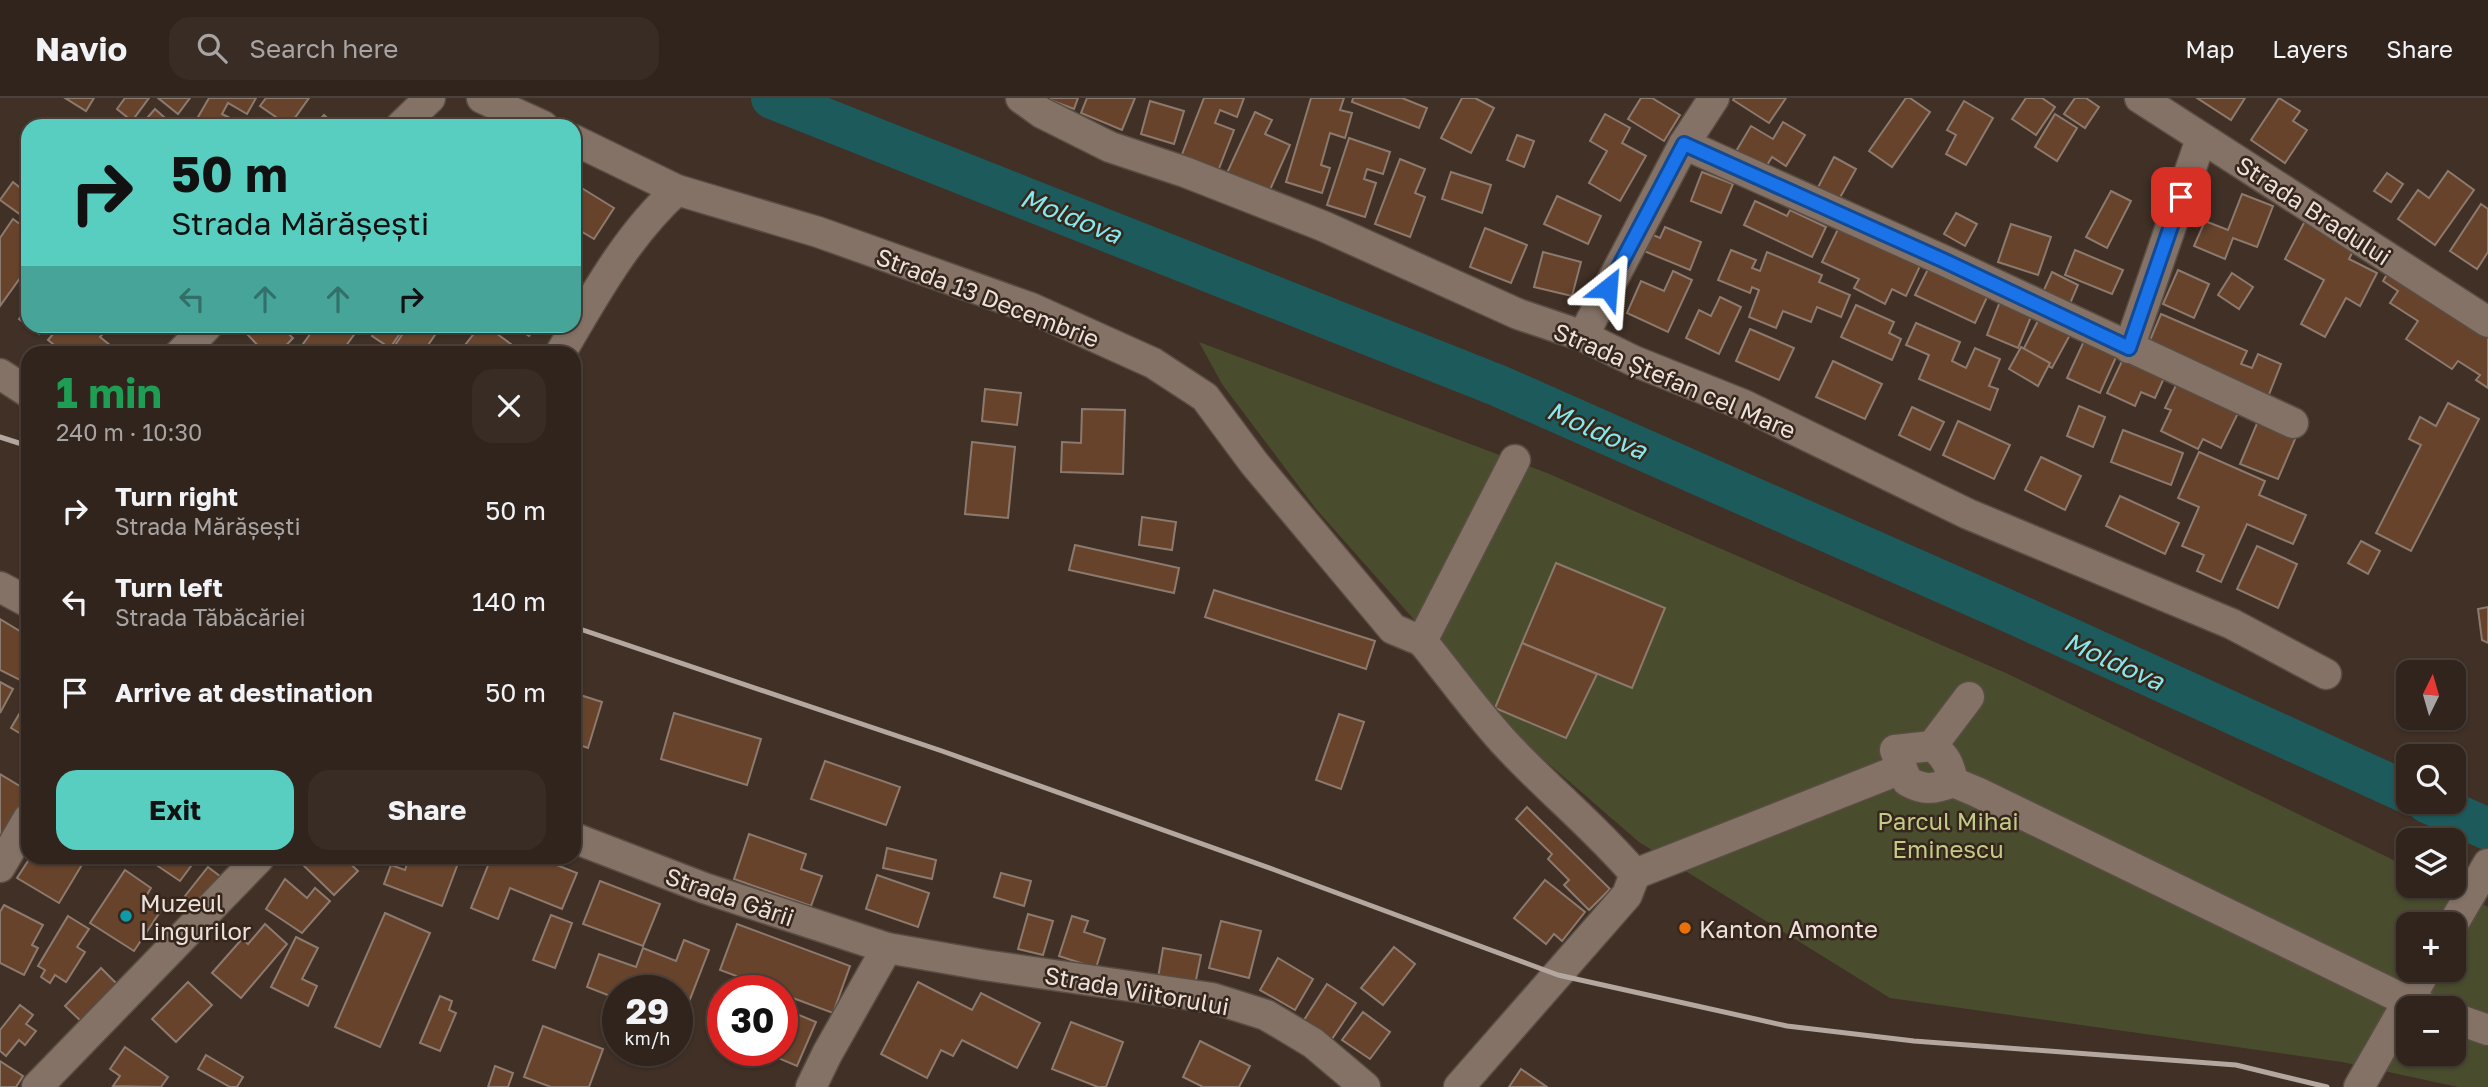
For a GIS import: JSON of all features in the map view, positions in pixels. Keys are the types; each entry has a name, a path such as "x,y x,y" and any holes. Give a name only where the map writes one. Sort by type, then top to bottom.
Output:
{"street":[{"path":"408,119 430,98"},
{"path":"482,98 528,119"},
{"name":"Strada Ștefan cel Mare","path":"1021,98 1042,113 1110,147 1185,172 1323,226 1518,314 1583,336 1634,361 1744,405 1968,514 2232,624 2326,674"},
{"name":"Strada Bradului","path":"2140,98 2488,322"},
{"path":"1583,336 1684,144 1712,99"},
{"path":"2129,348 2201,138"},
{"name":"Strada 13 Decembrie","path":"581,143 677,190 818,232 1031,308 1153,363 1205,397 1254,463 1393,629 1422,641 1503,741 1585,823 1606,840 1635,874"},
{"path":"1684,144 1945,261 2293,423"},
{"path":"581,320 632,237 651,213 677,190"},
{"path":"188,346 200,333"},
{"path":"0,374 21,388"},
{"path":"1422,641 1515,460"},
{"path":"0,587 21,598"},
{"path":"1932,746 1969,697"},
{"path":"1953,782 1943,753 1932,746 1895,750 1907,781 1919,788 1936,789 1953,782 2054,828 2399,996"},
{"path":"1459,1087 1627,895 1635,874 1901,769"},
{"path":"0,867 21,831"},
{"name":"Strada Gării","path":"581,841 704,888 887,948"},
{"path":"37,1087 253,864"},
{"path":"2460,912 2481,877"},
{"path":"811,1087 887,948"},
{"name":"Strada Viitorului","path":"887,948 1212,998 1266,1015 1313,1043 1365,1087"},
{"path":"2466,1022 2488,1030"},
{"path":"2359,1087 2396,1035"}],"green space":[{"name":"Parcul Mihai Eminescu","path":"1199,342 1547,473 2008,674 2396,861 2396,898 2466,896 2488,907 2488,1087 2458,1087 2342,1062 1890,998 1639,842 1519,738 1316,509 1222,384"}],"building":[{"path":"65,98 94,98 86,111"},
{"path":"125,98 149,98 133,119 117,109"},
{"path":"158,98 190,98 178,114"},
{"path":"209,98 256,98 247,114 228,103 222,114 230,119 197,119"},
{"path":"266,98 309,98 294,119 279,119 260,106"},
{"path":"1045,98 1078,98 1074,109"},
{"path":"1087,98 1135,98 1122,130 1081,113"},
{"path":"1204,98 1244,98 1237,117 1220,110 1215,123 1234,130 1218,171 1181,157"},
{"path":"1311,98 1344,98 1340,110 1352,113 1345,138 1330,133 1321,165 1330,168 1322,193 1286,182"},
{"path":"1353,98 1402,98 1427,108 1419,128 1352,102"},
{"path":"1462,98 1475,98 1494,108 1471,153 1441,138"},
{"path":"1641,98 1652,98 1680,115 1664,141 1628,119"},
{"path":"1786,98 1769,123 1733,100"},
{"path":"1906,98 1930,112 1892,167 1869,151"},
{"path":"2026,98 2042,98 2055,107 2036,135 2012,119"},
{"path":"2075,98 2086,98 2099,107 2085,128 2064,114"},
{"path":"2197,98 2245,98 2231,120"},
{"path":"2279,98 2300,111 2293,121 2307,130 2285,163 2251,140"},
{"path":"1150,101 1184,111 1174,144 1141,134"},
{"path":"1964,101 1993,118 1966,165 1946,154 1956,135 1947,130"},
{"path":"155,109 166,119 146,119"},
{"path":"1255,112 1272,120 1265,134 1290,145 1269,192 1227,173"},
{"path":"1605,114 1630,128 1622,143 1646,156 1620,201 1589,183 1607,151 1590,141"},
{"path":"2055,114 2077,128 2057,161 2035,147"},
{"path":"1783,122 1805,135 1786,166 1772,157 1764,170 1735,153 1751,126 1773,139"},
{"path":"1517,135 1534,141 1524,167 1507,160"},
{"path":"1349,138 1390,152 1383,174 1367,169 1364,179 1376,183 1365,217 1327,205"},
{"path":"1834,157 1856,169 1837,203 1816,191"},
{"path":"1400,159 1425,169 1415,193 1425,197 1410,237 1375,224"},
{"path":"2448,171 2474,190 2435,245 2398,219 2418,190 2429,198"},
{"path":"1451,172 1491,185 1482,213 1442,199"},
{"path":"1702,172 1733,184 1721,213 1691,201"},
{"path":"2387,173 2403,184 2391,202 2374,191"},
{"path":"13,182 21,188 21,215 0,200"},
{"path":"581,188 614,208 594,239 581,231"},
{"path":"2111,191 2131,201 2107,248 2086,237"},
{"path":"2242,194 2273,206 2257,247 2233,238 2225,259 2194,246 2205,221 2228,230"},
{"path":"1557,196 1601,216 1588,244 1544,224"},
{"path":"1755,201 1787,216 1790,210 1826,227 1812,257 1744,225"},
{"path":"2481,204 2488,209 2488,252 2477,269 2450,251"},
{"path":"1956,213 1977,224 1965,246 1944,234"},
{"path":"2307,217 2357,243 2349,259 2377,273 2360,306 2346,298 2325,337 2301,324 2324,280 2285,259"},
{"path":"13,219 21,225 21,277 0,306 0,238"},
{"path":"2011,224 2051,237 2038,275 1998,262"},
{"path":"1665,227 1701,242 1690,270 1644,251 1651,234 1660,238"},
{"path":"1839,227 1920,266 1906,296 1892,289 1885,304 1854,288 1859,279 1822,262"},
{"path":"1485,228 1527,245 1511,283 1470,267"},
{"path":"1731,250 1756,260 1752,268 1760,271 1767,252 1822,275 1819,282 1850,295 1841,317 1817,307 1811,322 1783,311 1776,328 1749,317 1759,290 1752,287 1750,293 1718,280"},
{"path":"2075,250 2123,270 2112,294 2065,275"},
{"path":"1543,252 1581,262 1572,296 1534,287"},
{"path":"1929,267 1988,295 1975,323 1915,295"},
{"path":"2391,268 2488,332 2488,388 2476,380 2480,375 2458,361 2452,369 2406,339 2418,321 2390,303 2398,291 2383,281"},
{"path":"2178,270 2209,284 2194,318 2163,304"},
{"path":"1673,271 1692,280 1668,332 1627,313 1641,281 1664,291"},
{"path":"2052,272 2078,285 2066,313 2039,301"},
{"path":"2232,273 2253,287 2239,309 2218,295"},
{"path":"1720,297 1741,307 1719,354 1686,338 1699,310 1711,316"},
{"path":"2001,299 2033,312 2018,348 1987,335"},
{"path":"1856,305 1894,322 1889,333 1901,339 1892,360 1841,337"},
{"path":"2161,314 2247,351 2241,364 2252,368 2258,354 2281,364 2268,397 2148,345"},
{"path":"2040,317 2071,333 2052,368 2022,352"},
{"path":"1916,323 1960,342 1952,361 1966,368 1975,348 2000,359 1989,386 1998,389 1990,410 1919,379 1929,355 1906,345"},
{"path":"1750,329 1794,348 1779,380 1736,361"},
{"path":"54,333 104,333 100,337 111,346 55,346 48,340"},
{"path":"288,333 293,338 286,346 258,346 248,335"},
{"path":"311,333 355,333 346,346 303,344"},
{"path":"374,333 400,333 391,346 372,336"},
{"path":"403,333 436,333 427,346 394,346"},
{"path":"474,333 496,333 514,346 464,346"},
{"path":"2084,341 2117,355 2100,393 2067,378"},
{"path":"2021,347 2050,363 2038,386 2009,369"},
{"path":"2123,359 2164,378 2155,398 2141,392 2135,406 2107,393"},
{"path":"1833,361 1882,384 1865,419 1816,397"},
{"path":"2178,381 2239,411 2221,448 2203,439 2198,449 2161,431 2171,410 2165,408"},
{"path":"985,389 1021,393 1017,425 982,421"},
{"path":"2448,403 2479,419 2411,551 2376,533 2421,445 2409,439 2420,417 2436,426"},
{"path":"2079,406 2105,417 2093,447 2067,436"},
{"path":"1912,407 1944,422 1930,450 1899,435"},
{"path":"1082,409 1125,410 1123,474 1061,472 1062,442 1081,443"},
{"path":"1958,421 2010,445 1994,479 1943,455"},
{"path":"2258,421 2296,437 2278,479 2240,464"},
{"path":"2123,430 2183,453 2171,485 2111,462"},
{"path":"972,442 1015,447 1008,518 965,514"},
{"path":"2199,452 2265,481 2259,495 2306,515 2293,544 2247,524 2221,582 2197,571 2204,555 2182,546 2199,507 2178,498"},
{"path":"2041,457 2081,476 2065,510 2025,490"},
{"path":"2120,496 2179,523 2165,554 2106,526"},
{"path":"1142,517 1176,522 1172,550 1139,545"},
{"path":"2361,541 2380,551 2368,574 2348,563"},
{"path":"1075,545 1179,568 1174,593 1069,570"},
{"path":"2257,546 2297,564 2278,608 2237,589"},
{"path":"1556,563 1665,608 1632,688 1522,643"},
{"path":"1214,590 1375,641 1366,669 1205,617"},
{"path":"2488,607 2488,643 2482,640 2478,609"},
{"path":"0,619 21,632 21,680 0,670"},
{"path":"1522,643 1597,674 1566,738 1495,708"},
{"path":"0,682 13,689 0,713"},
{"path":"581,695 602,702 588,748 581,746"},
{"path":"21,711 21,734 11,728"},
{"path":"674,713 761,739 747,785 661,759"},
{"path":"1339,714 1364,722 1341,789 1316,780"},
{"path":"825,761 900,787 886,825 811,799"},
{"path":"0,774 21,787 21,813 7,837 0,833"},
{"path":"1527,807 1610,889 1589,910 1564,885 1569,880 1548,859 1552,854 1516,819"},
{"path":"749,834 806,854 801,869 822,876 811,906 734,879"},
{"path":"887,848 936,860 932,879 883,868"},
{"path":"26,864 82,864 59,903 17,878"},
{"path":"155,864 193,864 180,881"},
{"path":"302,864 350,864 358,871 334,895"},
{"path":"407,864 458,864 442,906 384,884 391,865 405,870"},
{"path":"489,864 554,864 577,873 562,909 510,888 498,919 471,908"},
{"path":"208,867 225,880 202,909 185,896"},
{"name":"Muzeul Lingurilor","path":"125,870 151,888 145,898 162,909 134,951 90,923"},
{"path":"1001,873 1031,881 1024,906 994,897"},
{"path":"877,875 929,893 918,927 866,909"},
{"path":"285,879 307,898 315,888 330,901 302,933 266,909"},
{"path":"1545,880 1585,912 1562,941 1554,934 1546,944 1514,918"},
{"path":"600,881 660,904 643,946 583,924"},
{"path":"4,905 43,925 32,945 38,948 24,975 0,963 0,912"},
{"path":"385,913 430,933 380,1047 335,1027"},
{"path":"1028,914 1053,921 1043,955 1018,949"},
{"path":"551,915 572,923 555,968 533,960"},
{"path":"68,916 89,929 77,947 85,952 66,982 55,975 50,983 41,977 45,970 38,966"},
{"path":"1072,916 1088,921 1084,932 1105,939 1096,968 1059,956"},
{"path":"1221,921 1261,931 1249,978 1209,968"},
{"path":"265,924 287,944 241,998 212,973 242,939 248,944"},
{"path":"737,924 850,966 833,1013 798,1000 798,975 734,975 720,970"},
{"path":"296,937 318,948 302,979 317,986 308,1006 271,987"},
{"path":"684,940 709,950 693,992 693,975 602,975 602,993 587,987 599,954 636,967 643,948 676,961"},
{"path":"1394,947 1415,964 1383,1005 1361,988"},
{"path":"1163,948 1201,955 1195,985 1158,978"},
{"path":"1278,958 1313,979 1295,1010 1260,990"},
{"path":"101,968 121,988 85,1025 65,1006"},
{"path":"188,982 212,1005 176,1042 152,1019"},
{"path":"918,982 972,1010 981,993 1040,1023 1017,1068 962,1040 953,1056 941,1050 927,1078 881,1054"},
{"path":"1327,984 1356,1003 1332,1039 1304,1020"},
{"path":"440,996 452,1001 449,1010 456,1013 440,1051 420,1043"},
{"path":"20,1005 33,1015 26,1024 36,1031 25,1045 19,1040 6,1056 0,1051 0,1030"},
{"path":"1363,1012 1390,1032 1370,1059 1342,1040"},
{"path":"798,1015 816,1022 798,1064"},
{"path":"1071,1022 1123,1042 1106,1087 1098,1087 1052,1069"},
{"path":"543,1026 602,1049 589,1087 551,1087 524,1077"},
{"path":"1200,1041 1250,1066 1239,1087 1203,1087 1183,1077"},
{"path":"125,1047 168,1077 161,1087 113,1086 120,1076 110,1069"},
{"path":"206,1055 243,1077 237,1087 230,1087 198,1069"},
{"path":"0,1061 23,1076 16,1087 0,1087"},
{"path":"495,1066 513,1073 508,1087 488,1087"},
{"path":"1521,1069 1547,1087 1509,1087"}],"waterway":[{"name":"Moldova","path":"772,98 1499,386 2013,613 2396,788"},
{"name":"Moldova","path":"2454,814 2488,829"}],"railway":[{"path":"0,437 21,444"},
{"path":"581,629 942,751 1558,975 1787,1026 1914,1041 2236,1065 2327,1087"}],"place":[{"name":"Muzeul Lingurilor","path":"126,916"},
{"name":"Kanton Amonte","path":"1685,928"}],"route":[{"path":"1608,288 1684,144 1945,261 2129,348 2181,197"}]}
